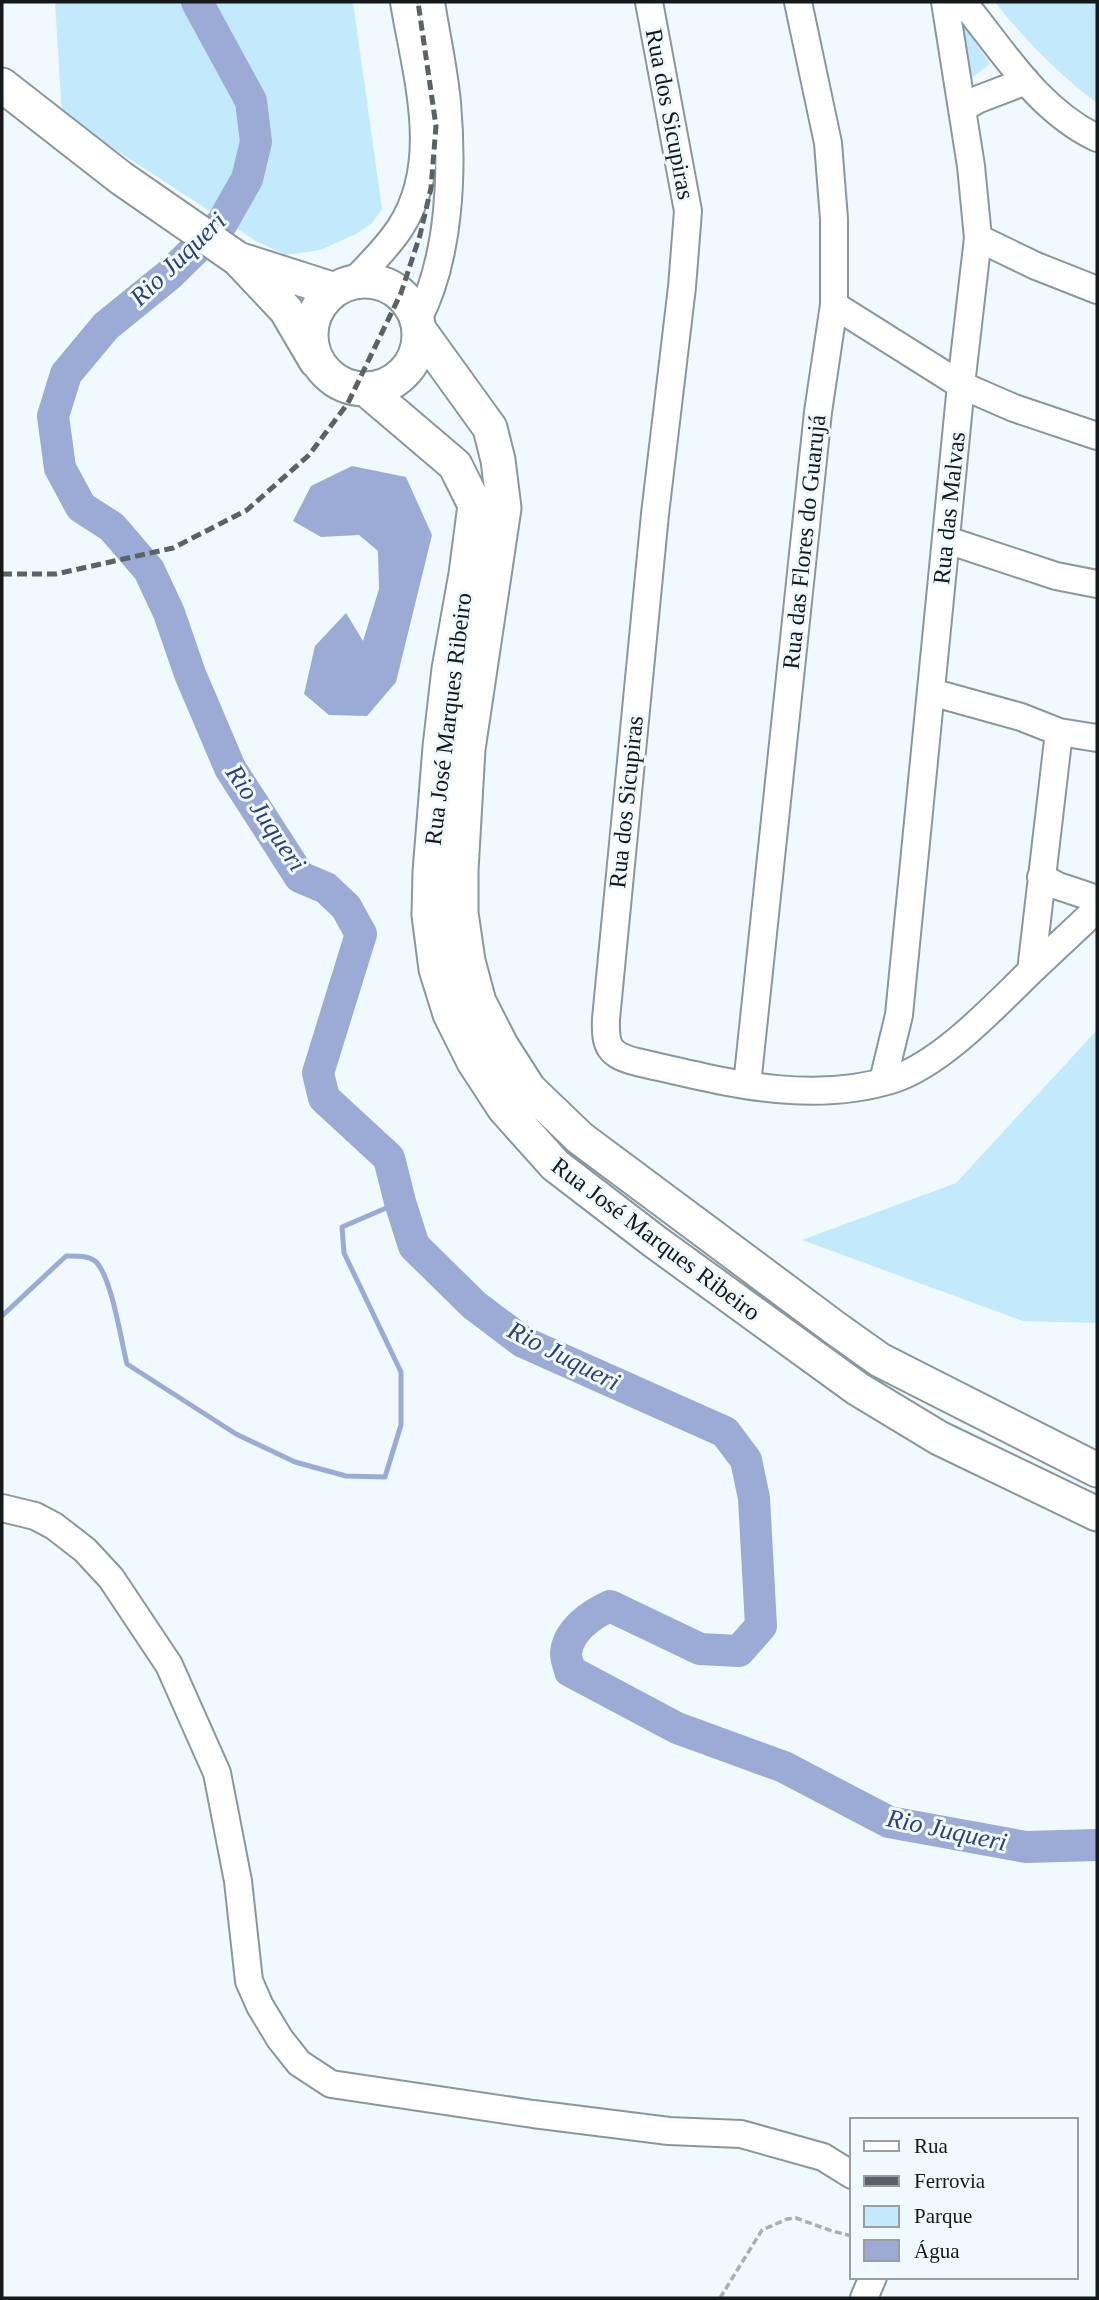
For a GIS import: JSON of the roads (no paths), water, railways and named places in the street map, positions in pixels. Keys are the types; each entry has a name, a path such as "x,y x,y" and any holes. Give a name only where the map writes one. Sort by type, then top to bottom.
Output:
{"main road":[{"path":"2,85 121,178 233,256 286,310 316,361 331,380 353,390 368,391 388,385 405,371 416,352 419,325 401,293 379,281 344,286 233,256"},
{"path":"316,361 311,335 318,310 344,286"},
{"name":"Rua José Marques Ribeiro","path":"419,325 490,428 498,460 504,508 468,749 461,870 461,913 468,961 479,1002 501,1045 529,1089 580,1138 880,1360 1097,1470"},
{"name":"Rua José Marques Ribeiro","path":"368,391 455,465 475,505 449,669 429,872 429,915 436,969 450,1014 474,1062 504,1108 555,1165 654,1241 840,1376 939,1438 1097,1514"}],"street":[{"path":"344,286 391,242 416,194 423,168 425,154 421,107 404,2"},
{"path":"419,325 437,272 449,186 447,103 431,2"},
{"name":"Rua dos Sicupiras","path":"649,2 688,211 618,884 605,1037 609,1050 624,1059 747,1085 806,1091 839,1090 895,1078 940,1054 1003,999 1097,909"},
{"name":"Rua das Flores do Guarujá","path":"747,1085 816,426 834,305 834,219 828,144 798,2"},
{"name":"Rua das Malvas","path":"883,1081 899,1015 978,238 963,108 945,2"},
{"path":"963,2 1026,82 1052,109 1097,138"},
{"path":"963,108 979,99 1026,82"},
{"path":"978,238 1035,266 1097,290"},
{"path":"834,305 961,385 1014,408 1097,436"},
{"path":"947,540 1056,576 1097,584"},
{"path":"930,692 1021,717 1059,732 1097,738"},
{"path":"1031,971 1059,732"},
{"path":"1041,877 1058,886 1097,899"},
{"path":"899,1015 911,1037 940,1054"},
{"path":"2,1508 35,1516 62,1531 85,1549 111,1578 169,1665 217,1773 238,1881 249,1981 280,2039 299,2063 331,2084 655,2130 741,2134 823,2157 850,2174"},
{"path":"864,2298 873,2279"},
{"path":"874,2279 874,2298"}],"water":[{"path":"352,466 406,477 432,535 396,682 367,716 329,715 304,694 315,646 346,613 363,641 379,589 378,551 359,535 321,537 293,521 311,486"}],"waterway":[{"name":"Rio Juqueri","path":"197,2 251,101 256,142 247,179 222,223 169,275 106,326 66,374 53,416 60,468 81,507 112,527 149,570 169,613 190,674 230,768 300,877 326,888 346,907 361,934 318,1073 324,1098 389,1158 414,1246 474,1305 523,1342 725,1432 746,1460 754,1498 761,1626 739,1651 700,1649 610,1606 588,1619 571,1638 566,1654 570,1671 677,1728 784,1767 889,1822 1026,1847 1097,1845"},
{"path":"2,1316 66,1256 91,1259 97,1263 107,1283 127,1364 236,1434 295,1462 346,1476 385,1477 401,1425 401,1372 344,1253 342,1227 400,1202"}],"railway":[{"path":"2,574 56,574 173,548 247,510 309,455 348,403 401,293 420,235 431,188 436,126 418,2"}]}
